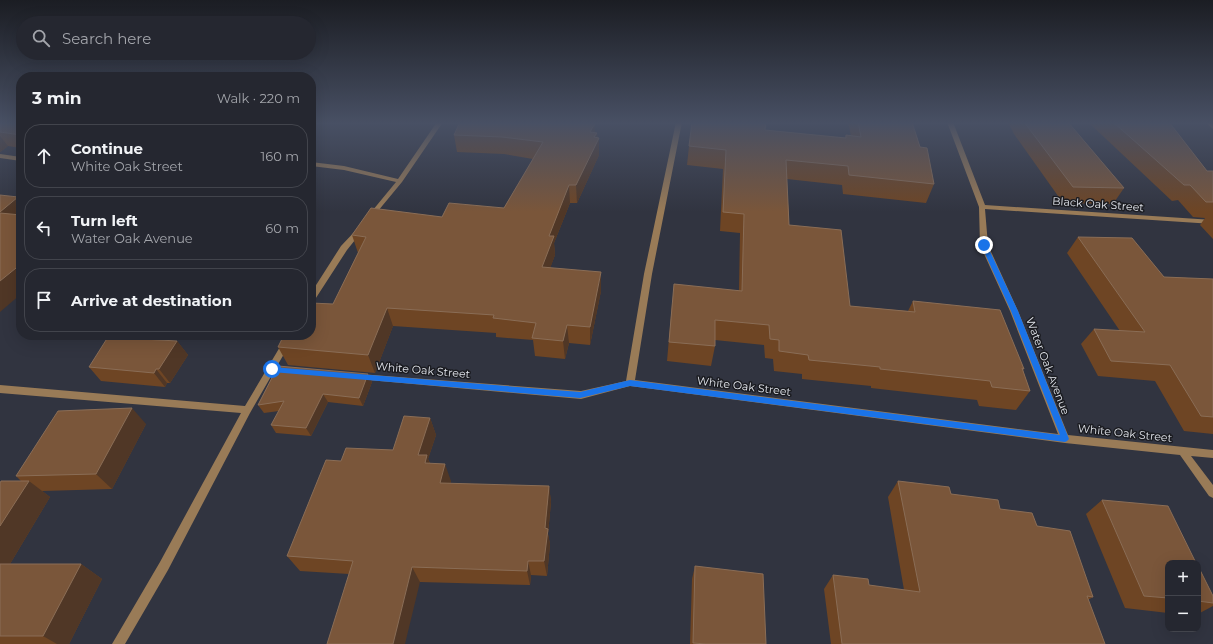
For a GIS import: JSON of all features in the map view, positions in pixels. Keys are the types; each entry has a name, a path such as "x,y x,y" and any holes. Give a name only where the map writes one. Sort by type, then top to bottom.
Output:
{"street":[{"path":"316,291 344,248 400,181 420,152"},
{"path":"630,383 648,274 673,152"},
{"name":"Water Oak Avenue","path":"961,152 982,207 984,245 1014,311 1065,439"},
{"path":"0,156 16,158"},
{"path":"316,165 344,168 400,181"},
{"name":"Black Oak Street","path":"982,207 1213,222"},
{"path":"118,644 164,566 247,410 288,340"},
{"path":"272,369 296,371"},
{"name":"White Oak Street","path":"351,376 580,395 630,383 1065,439 1213,454"},
{"path":"0,389 247,410"},
{"path":"1183,452 1213,493"}],"building":[{"path":"537,152 592,152 576,185 569,185 549,236 554,236 542,267 601,272 590,327 567,325 563,341 532,338 536,323 493,318 494,315 387,308 368,355 278,347 282,340 316,340 316,303 333,304 366,237 352,235 371,208 442,217 449,203 504,208"},
{"path":"726,152 928,152 934,184 849,175 848,166 786,160 789,225 841,230 850,306 915,312 913,301 1000,310 1024,369 1022,368 1030,391 992,387 990,381 880,369 880,367 809,360 808,355 779,351 779,340 770,339 769,325 715,320 715,346 669,342 674,284 742,291 744,214 723,212"},
{"path":"1047,152 1093,152 1124,188 1073,187"},
{"path":"1147,152 1192,152 1207,171 1213,171 1213,202 1206,202 1190,185 1184,185"},
{"path":"0,195 16,197 16,199 0,212"},
{"path":"0,213 16,215 16,268 0,281"},
{"path":"1078,237 1132,238 1164,277 1213,279 1213,417 1201,416 1170,365 1111,361 1094,329 1145,332"},
{"path":"106,340 177,341 159,369 156,369 154,373 89,367"},
{"path":"278,366 368,374 359,398 323,394 306,428 271,425 284,401 258,405"},
{"path":"132,408 96,474 16,476 58,411"},
{"path":"404,416 430,418 418,455 427,455 425,463 445,464 440,483 549,486 545,528 548,529 544,561 528,561 527,571 412,567 393,644 327,644 353,561 287,556 326,460 341,461 346,448 393,450"},
{"path":"1,481 29,481 0,526 0,483"},
{"path":"898,481 949,487 951,494 998,500 1000,509 1032,513 1037,526 1070,531 1093,597 1087,596 1105,644 842,644 833,575 868,579 869,585 920,592"},
{"path":"1102,500 1168,506 1195,560 1165,560 1165,598 1144,596"},
{"path":"0,564 81,564 43,636 0,636"},
{"path":"695,566 763,574 766,644 693,643"},
{"path":"1201,572 1213,596 1213,603 1201,601"}],"route":[{"path":"272,369 580,395 630,383 1065,439 1014,311 984,245"}]}
